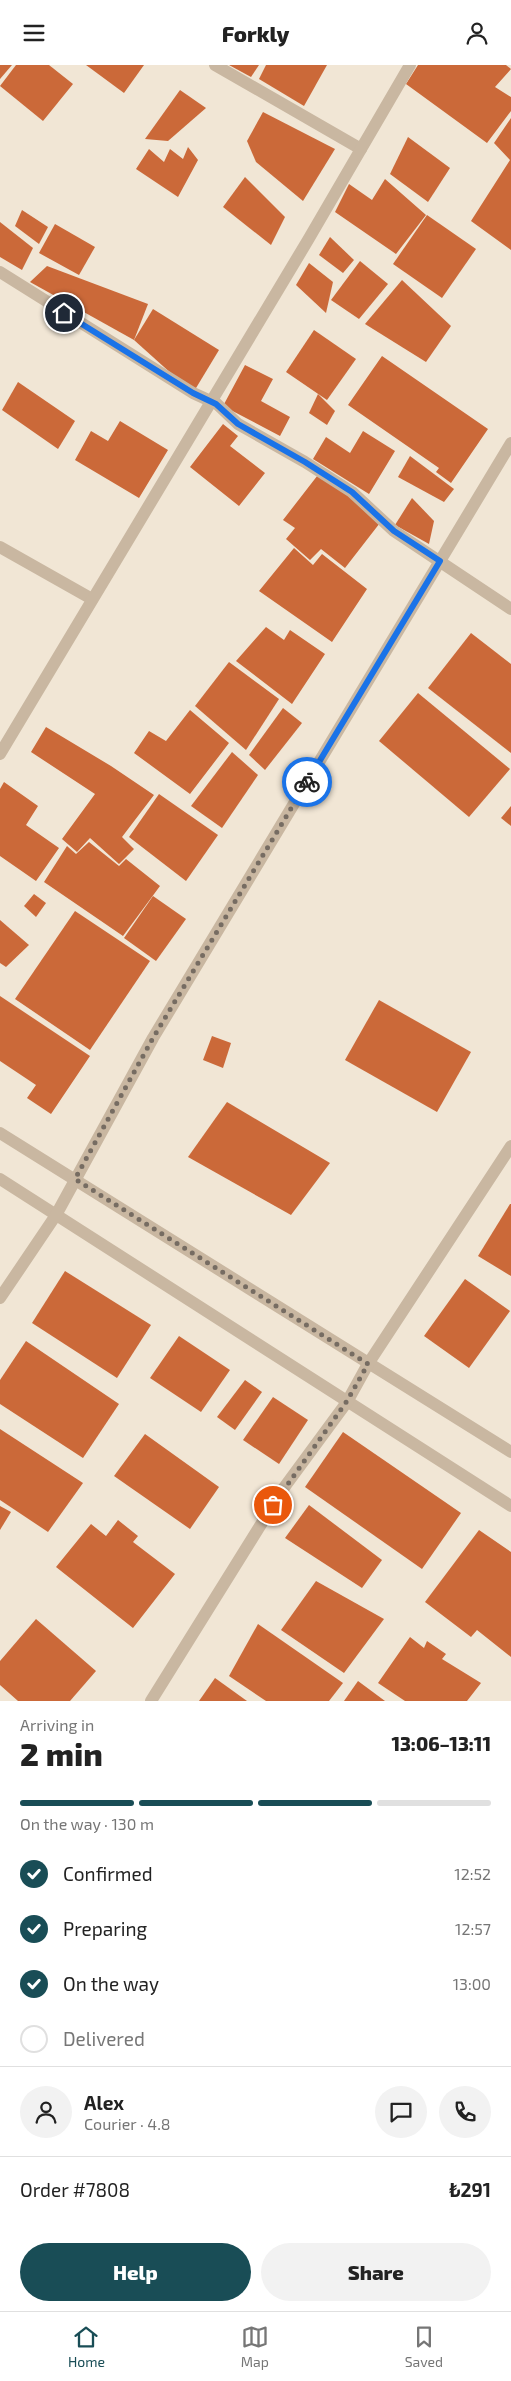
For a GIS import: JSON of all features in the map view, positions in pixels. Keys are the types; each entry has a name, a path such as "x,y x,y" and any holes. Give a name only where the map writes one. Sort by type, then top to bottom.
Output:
{"street":[{"path":"215,65 361,149"},
{"path":"0,754 410,65"},
{"path":"0,272 193,393 211,401 238,424 305,462 352,492 394,531 511,609"},
{"path":"0,1298 56,1215 153,1038 511,443"},
{"path":"0,547 92,599"},
{"path":"0,1133 511,1452"},
{"path":"151,1701 283,1489 347,1401 368,1364 511,1146"},
{"path":"0,1179 511,1506"}],"building":[{"path":"0,65 12,65 0,79"},
{"path":"16,65 49,65 73,84 43,121 0,86"},
{"path":"86,65 144,65 124,93"},
{"path":"229,65 259,65 251,77"},
{"path":"266,65 327,65 304,106 259,79"},
{"path":"418,65 506,65 511,69 495,87 511,97 511,111 487,143 406,84"},
{"path":"180,90 206,108 168,141 145,139"},
{"path":"263,112 335,149 303,201 256,162 247,141"},
{"path":"511,118 511,250 471,221 510,160 494,143"},
{"path":"408,137 450,168 428,202 390,174"},
{"path":"188,147 198,160 178,197 136,169 149,149 164,162 170,149 183,159"},
{"path":"245,177 285,217 271,245 223,207"},
{"path":"385,179 426,215 396,254 335,212 349,184 372,200"},
{"path":"22,210 48,227 39,244 15,226"},
{"path":"427,215 476,249 442,298 393,264"},
{"path":"0,222 33,248 22,270 0,257"},
{"path":"55,224 95,247 79,275 39,253"},
{"path":"330,237 354,260 343,273 319,255"},
{"path":"360,261 388,284 359,319 331,300"},
{"path":"309,263 333,282 326,313 296,285"},
{"path":"47,266 148,304 134,340 30,282"},
{"path":"402,280 451,326 426,362 365,324"},
{"path":"153,309 219,350 193,393 134,340"},
{"path":"314,330 356,359 327,400 286,372"},
{"path":"382,356 488,429 451,483 436,472 439,468 348,405"},
{"path":"245,365 273,379 261,401 290,417 280,436 223,406"},
{"path":"18,382 75,421 58,449 2,410"},
{"path":"318,394 335,411 327,425 309,413"},
{"path":"120,421 168,450 139,498 75,460 91,431 108,441"},
{"path":"223,424 238,436 230,446 265,473 239,506 190,467"},
{"path":"363,431 395,451 369,494 313,459 326,437 350,453"},
{"path":"410,456 454,489 444,502 398,477"},
{"path":"321,471 383,519 345,568 321,549 310,560 286,539 295,528 283,520"},
{"path":"412,498 434,521 429,544 395,525"},
{"path":"294,548 313,565 322,554 367,589 332,642 259,591"},
{"path":"266,627 284,640 290,630 325,654 292,704 236,661"},
{"path":"471,633 511,664 511,753 428,688"},
{"path":"229,662 279,699 246,750 195,706"},
{"path":"418,693 510,769 469,817 379,741"},
{"path":"283,708 302,723 265,770 249,755"},
{"path":"190,710 229,743 190,794 134,753 149,731 166,741"},
{"path":"46,727 111,766 154,795 122,837 134,849 119,864 90,838 77,852 62,839 95,794 31,752"},
{"path":"232,752 258,775 222,828 191,806"},
{"path":"4,782 38,806 26,825 59,848 36,881 0,856 0,789"},
{"path":"159,794 218,835 186,881 129,837"},
{"path":"511,806 511,826 501,818"},
{"path":"89,842 119,866 126,859 160,886 123,936 44,882 67,846 76,854"},
{"path":"34,894 46,903 36,917 24,906"},
{"path":"153,896 186,919 156,961 124,938"},
{"path":"75,911 150,961 90,1050 15,999"},
{"path":"0,920 29,945 6,967 0,963"},
{"path":"0,996 90,1056 51,1114 27,1098 36,1085 0,1061"},
{"path":"379,1000 471,1052 437,1112 345,1060"},
{"path":"212,1036 231,1043 223,1068 203,1060"},
{"path":"227,1102 330,1163 291,1215 188,1157"},
{"path":"511,1204 511,1276 478,1256"},
{"path":"65,1271 151,1325 117,1378 32,1323"},
{"path":"465,1279 510,1311 469,1368 424,1336"},
{"path":"179,1336 230,1370 201,1412 150,1378"},
{"path":"26,1341 119,1404 83,1458 0,1404 0,1380"},
{"path":"245,1380 262,1392 235,1430 217,1417"},
{"path":"273,1397 308,1420 279,1464 243,1440"},
{"path":"0,1429 83,1483 48,1532 0,1500"},
{"path":"343,1432 461,1513 422,1569 305,1487"},
{"path":"145,1434 219,1487 190,1529 114,1476"},
{"path":"309,1505 382,1560 362,1588 285,1538"},
{"path":"0,1506 11,1512 0,1530"},
{"path":"118,1520 138,1536 133,1542 175,1574 133,1628 56,1567 91,1524 106,1536"},
{"path":"479,1530 511,1552 511,1657 477,1630 471,1637 425,1602"},
{"path":"316,1581 384,1619 344,1673 281,1630"},
{"path":"36,1619 96,1671 70,1701 18,1701 0,1685 0,1661"},
{"path":"258,1624 343,1683 329,1701 266,1701 229,1676"},
{"path":"410,1637 424,1648 427,1641 446,1654 442,1659 481,1683 467,1701 405,1701 378,1683"},
{"path":"215,1678 247,1701 199,1701"},
{"path":"358,1681 385,1701 344,1701"}],"way so far":[{"path":"273,1505 347,1401 368,1364 75,1179 153,1038 307,782"}],"route":[{"path":"64,313 193,393 216,404 238,424 305,462 352,492 394,531 440,561 307,782"}]}
